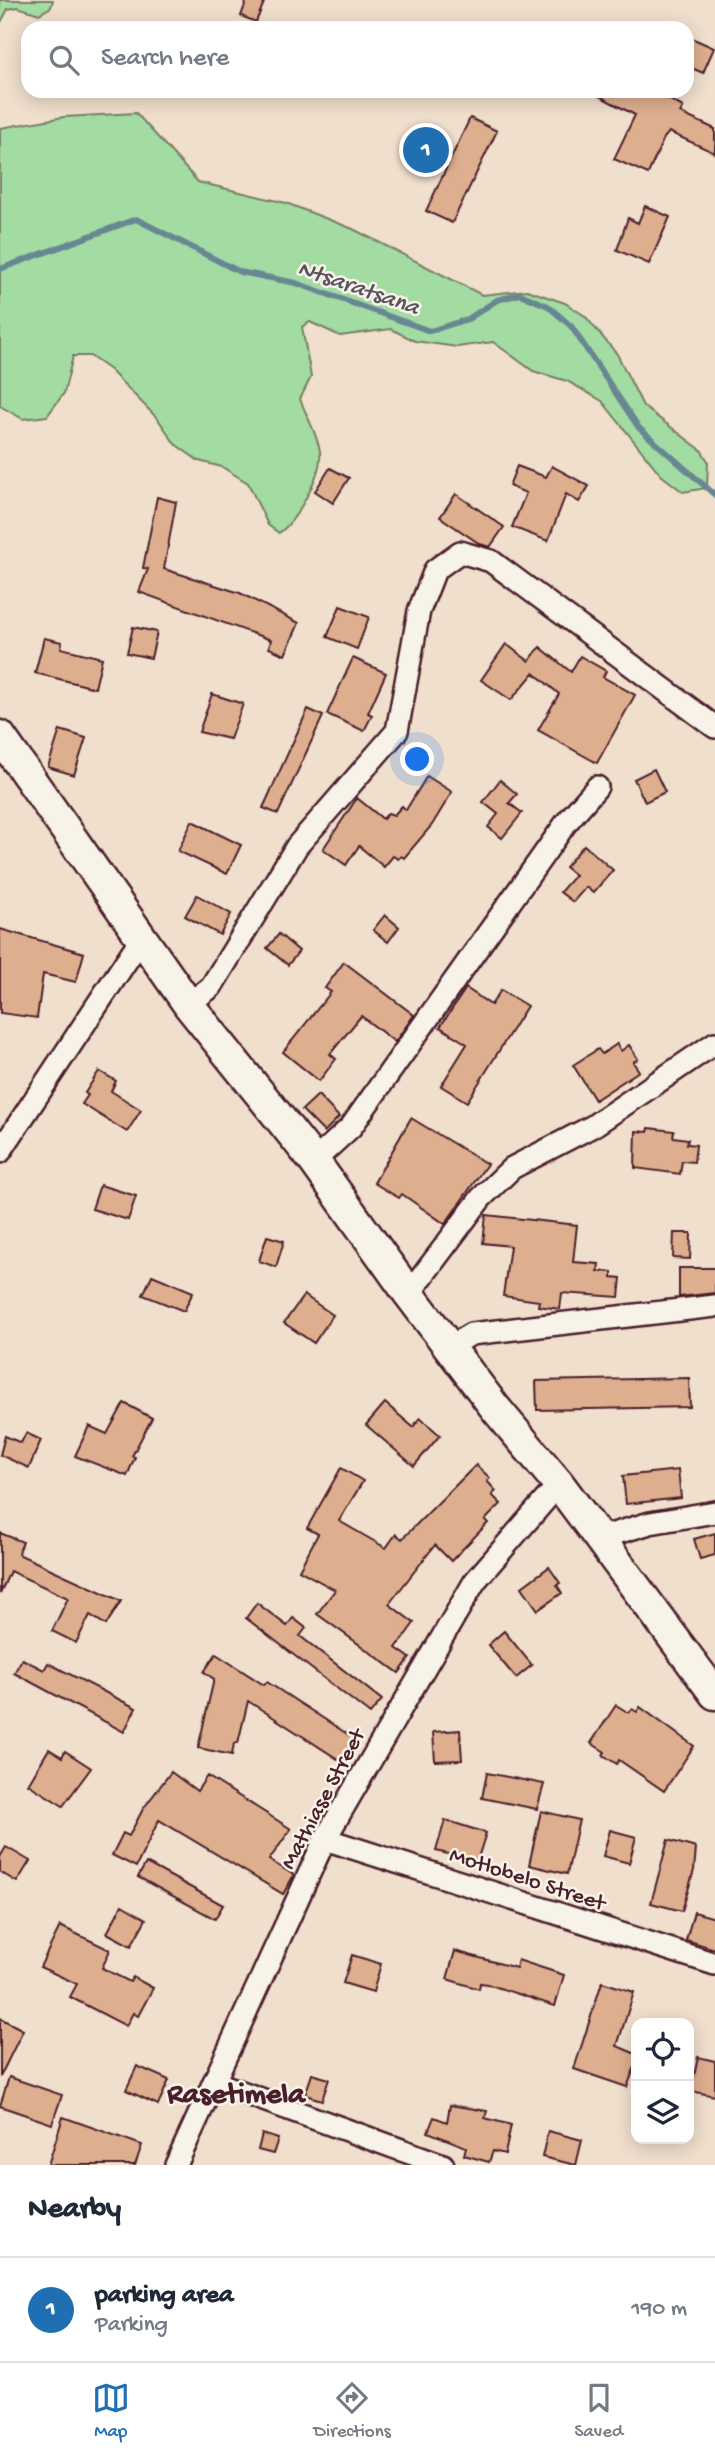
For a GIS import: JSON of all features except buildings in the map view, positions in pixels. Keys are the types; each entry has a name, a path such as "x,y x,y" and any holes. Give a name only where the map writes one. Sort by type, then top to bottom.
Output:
{"main road":[{"path":"0,736 188,1004 314,1161 496,1409 559,1484 715,1694"}],"street":[{"path":"188,1004 211,986 297,846 397,731 419,611 435,569 460,552 472,553 491,561 715,727"},
{"path":"314,1161 351,1126 566,823 597,788"},
{"path":"0,1152 142,937"},
{"path":"410,1294 481,1198 512,1168 593,1126 715,1043"},
{"path":"450,1347 471,1334 715,1306"},
{"name":"Mathiase Street","path":"176,2165 325,1839 475,1581 559,1484"},
{"path":"600,1538 650,1523 715,1512"},
{"name":"Motlobelo Street","path":"325,1839 715,1965"},
{"path":"214,2082 443,2165"}],"green space":[{"path":"0,0 53,0 51,7 39,14 18,7 8,9 0,24"},
{"path":"136,113 198,182 286,203 353,229 482,295 527,290 565,303 585,316 617,354 643,406 701,450 708,461 707,488 683,492 661,475 602,401 567,381 533,371 493,342 457,347 415,341 391,329 340,336 310,322 302,327 311,377 300,399 316,438 320,461 307,496 293,518 279,533 268,525 248,483 222,467 199,461 175,444 158,419 110,370 90,356 73,356 64,393 47,416 23,419 0,406 0,128 64,117"}],"waterway":[{"name":"Ntsaratsana","path":"0,269 136,219 240,272 296,283 430,331 468,319 497,300 520,294 548,306 571,326 639,428 715,495"}],"place":[{"name":"parking area","path":"426,150"}],"district":[{"name":"Rasetimela","path":"236,2092"}]}
